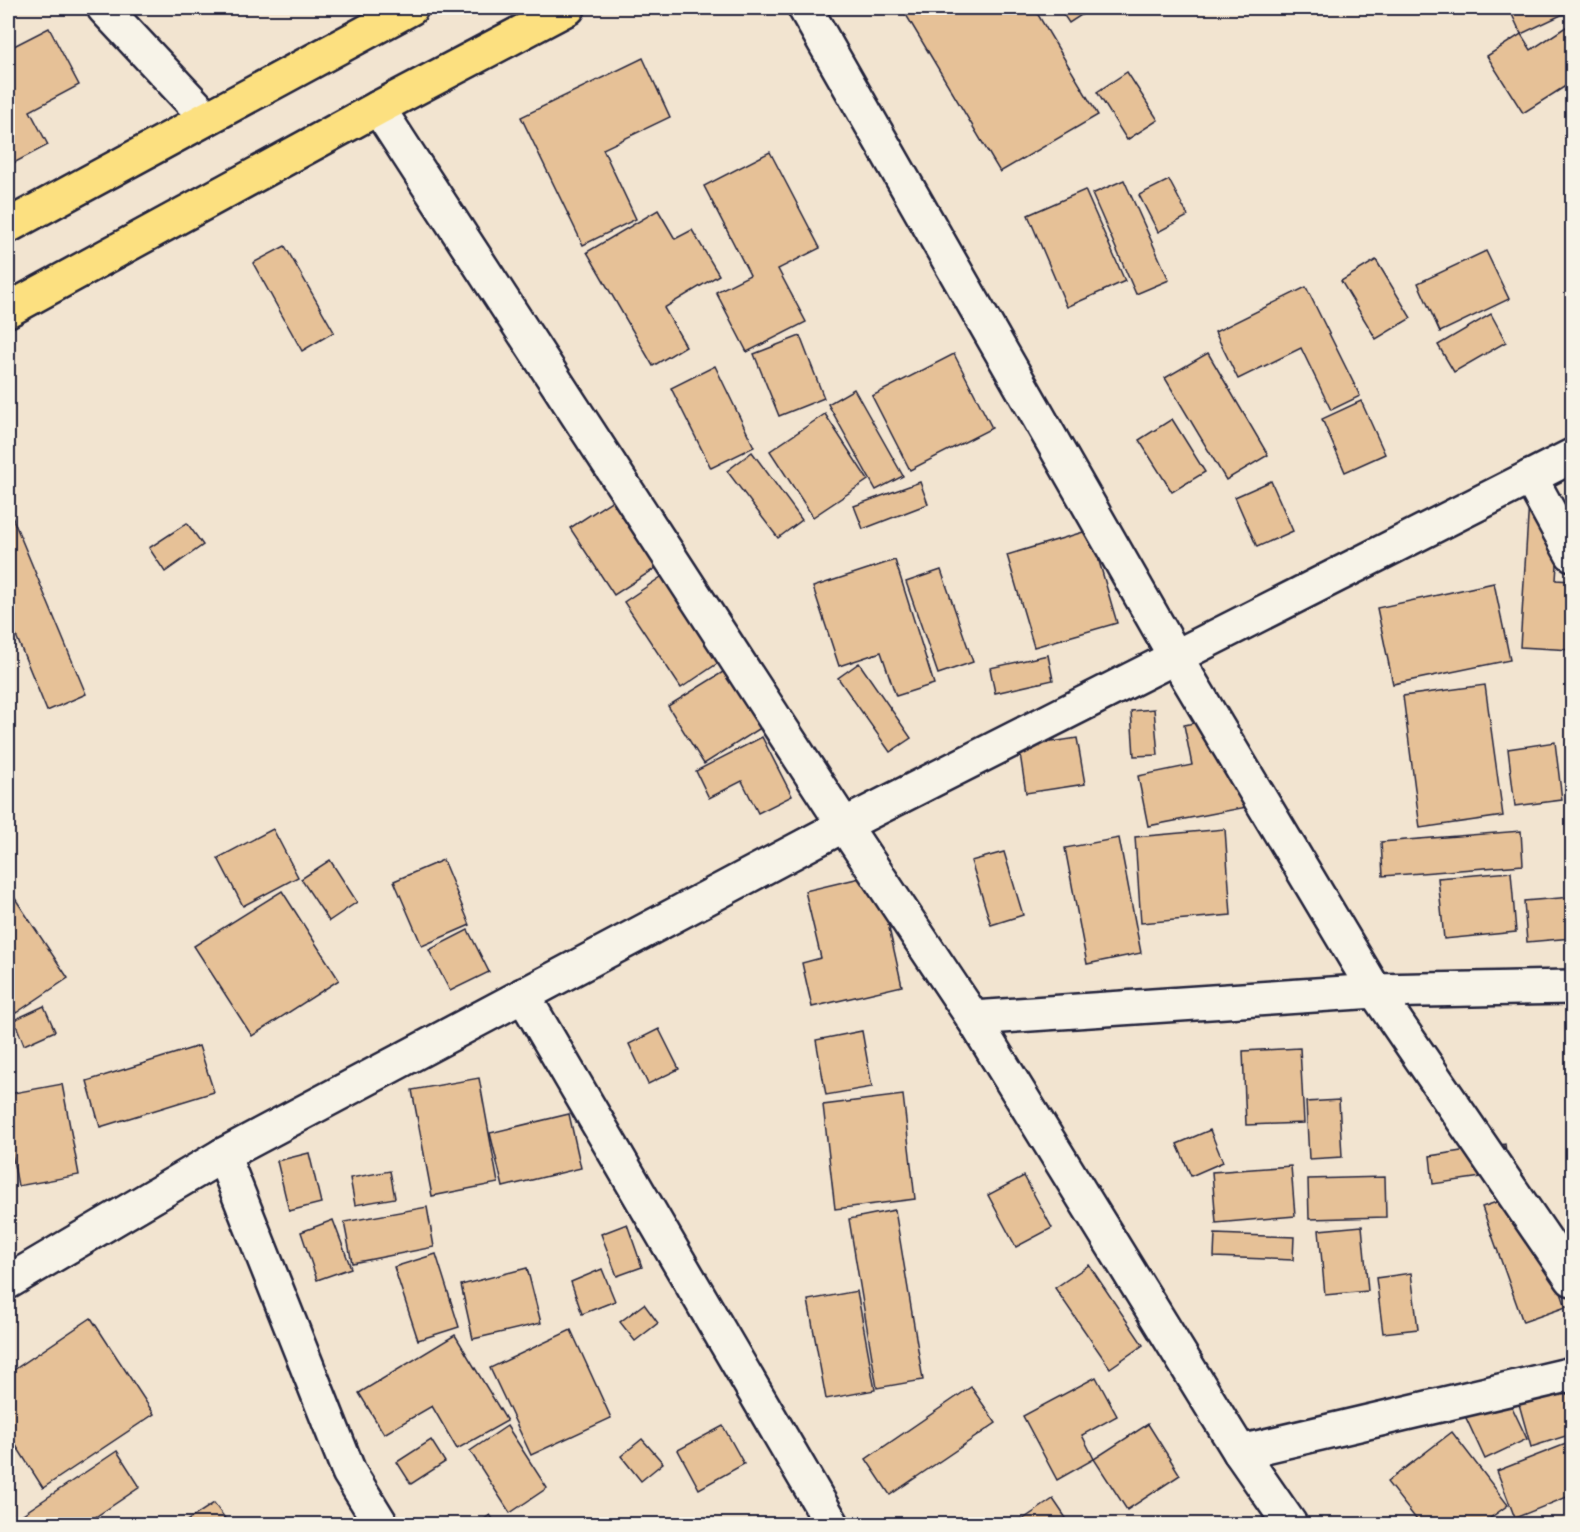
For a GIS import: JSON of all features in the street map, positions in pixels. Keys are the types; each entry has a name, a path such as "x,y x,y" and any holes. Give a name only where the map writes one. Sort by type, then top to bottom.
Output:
{"highway":[{"path":"8,226 411,8"},
{"path":"8,310 378,108 568,8"}],"street":[{"path":"104,8 207,118"},
{"path":"805,8 1175,656 1375,991 1572,1279"},
{"path":"378,108 844,825 973,1018 1240,1452 1290,1524"},
{"path":"8,1282 223,1155 844,825 1572,456"},
{"path":"1530,477 1572,554"},
{"path":"973,1018 1375,991 1572,987"},
{"path":"523,995 832,1524"},
{"path":"223,1155 350,1472 381,1524"},
{"path":"1240,1452 1572,1374"}],"building":[{"path":"902,8 1034,8 1098,115 1000,172"},
{"path":"1059,8 1092,8 1069,23"},
{"path":"1509,8 1572,8 1572,10 1521,34"},
{"path":"1572,23 1572,82 1523,113 1487,56 1521,34 1531,50"},
{"path":"49,28 79,85 30,111 48,145 8,166 8,49"},
{"path":"643,58 670,117 603,149 636,219 583,245 521,117"},
{"path":"1127,72 1158,120 1127,140 1097,92"},
{"path":"770,152 820,248 778,269 806,322 747,352 716,292 750,275 704,186"},
{"path":"1124,180 1169,280 1136,294 1092,194"},
{"path":"1169,180 1188,216 1158,232 1139,195"},
{"path":"1085,190 1125,281 1067,307 1028,215"},
{"path":"658,210 675,239 692,230 719,275 664,308 686,346 653,366 587,252"},
{"path":"285,246 334,332 302,351 253,263"},
{"path":"1486,251 1509,299 1440,332 1418,283"},
{"path":"1376,260 1411,318 1376,339 1341,281"},
{"path":"1306,287 1360,396 1331,410 1301,348 1238,379 1215,332"},
{"path":"1491,314 1506,342 1454,372 1438,345"},
{"path":"800,336 824,398 779,416 754,354"},
{"path":"1208,353 1268,455 1226,480 1165,378"},
{"path":"954,354 992,428 910,470 872,396"},
{"path":"715,366 754,447 711,468 671,388"},
{"path":"854,389 903,476 876,490 828,404"},
{"path":"1361,401 1385,454 1345,472 1322,419"},
{"path":"825,414 868,480 813,517 770,451"},
{"path":"1172,419 1205,472 1172,492 1139,440"},
{"path":"752,452 802,520 778,538 727,471"},
{"path":"1271,481 1293,531 1257,547 1235,497"},
{"path":"920,482 928,504 863,529 854,506"},
{"path":"619,496 662,564 614,595 570,528"},
{"path":"1529,501 1561,503 1556,580 1572,581 1572,650 1520,647"},
{"path":"8,507 86,694 47,711 8,616"},
{"path":"187,523 203,545 165,572 149,548"},
{"path":"1090,530 1117,623 1034,647 1007,555"},
{"path":"895,560 934,684 896,696 881,652 839,666 813,587"},
{"path":"941,570 973,662 938,674 906,582"},
{"path":"664,575 721,661 681,688 624,602"},
{"path":"1494,583 1510,660 1393,684 1377,608"},
{"path":"1048,655 1053,680 995,693 990,668"},
{"path":"859,663 911,738 890,752 838,678"},
{"path":"731,667 767,724 704,764 668,706"},
{"path":"1485,685 1503,816 1420,828 1403,696"},
{"path":"1154,709 1158,755 1134,756 1131,711"},
{"path":"1229,716 1247,807 1148,826 1138,776 1192,765 1184,725"},
{"path":"762,737 792,796 758,813 742,781 709,798 696,771"},
{"path":"1077,738 1085,784 1026,793 1019,747"},
{"path":"1555,742 1562,800 1515,806 1508,749"},
{"path":"273,829 298,877 243,906 218,858"},
{"path":"1225,829 1231,915 1141,923 1135,837"},
{"path":"1521,831 1523,865 1383,876 1381,842"},
{"path":"1119,838 1141,953 1087,964 1065,848"},
{"path":"1004,852 1023,915 991,925 971,861"},
{"path":"330,860 357,902 329,921 301,879"},
{"path":"443,860 470,925 422,946 394,881"},
{"path":"1511,872 1516,932 1444,939 1438,878"},
{"path":"877,874 902,986 812,1007 802,963 821,958 805,891"},
{"path":"282,891 339,980 252,1036 194,946"},
{"path":"14,897 68,978 16,1013 8,1001 8,901"},
{"path":"1572,897 1572,938 1527,942 1524,901"},
{"path":"468,930 489,972 450,991 429,950"},
{"path":"44,1006 55,1031 24,1045 14,1020"},
{"path":"659,1029 679,1069 648,1084 629,1044"},
{"path":"862,1031 872,1087 826,1095 816,1040"},
{"path":"199,1046 214,1092 100,1127 87,1081"},
{"path":"1300,1048 1304,1123 1246,1125 1243,1051"},
{"path":"479,1078 498,1183 432,1196 412,1090"},
{"path":"62,1084 79,1175 18,1186 10,1143 8,1143 8,1094"},
{"path":"903,1095 915,1199 835,1209 823,1105"},
{"path":"1339,1100 1342,1157 1309,1159 1306,1102"},
{"path":"569,1114 581,1168 503,1187 490,1133"},
{"path":"1210,1130 1223,1162 1191,1176 1177,1144"},
{"path":"1505,1144 1509,1173 1433,1184 1430,1156"},
{"path":"309,1153 321,1203 289,1211 277,1161"},
{"path":"1291,1166 1295,1216 1216,1223 1212,1172"},
{"path":"390,1171 395,1198 355,1205 350,1178"},
{"path":"1024,1176 1052,1228 1016,1247 988,1195"},
{"path":"1385,1177 1386,1217 1309,1219 1308,1179"},
{"path":"1526,1192 1566,1307 1523,1322 1482,1207"},
{"path":"427,1207 434,1247 352,1263 344,1222"},
{"path":"895,1210 923,1380 877,1388 849,1219"},
{"path":"333,1220 351,1268 317,1280 301,1232"},
{"path":"627,1224 642,1267 617,1276 601,1234"},
{"path":"1362,1226 1368,1291 1325,1295 1319,1230"},
{"path":"1215,1234 1294,1237 1293,1260 1214,1257"},
{"path":"436,1254 459,1327 418,1340 394,1267"},
{"path":"1089,1265 1143,1345 1110,1368 1055,1288"},
{"path":"527,1268 541,1323 473,1339 461,1285"},
{"path":"602,1269 615,1301 582,1314 571,1282"},
{"path":"1411,1273 1418,1329 1383,1333 1376,1278"},
{"path":"857,1291 875,1390 826,1399 808,1300"},
{"path":"644,1304 658,1323 635,1341 620,1322"},
{"path":"91,1318 154,1414 43,1488 8,1433 8,1374"},
{"path":"571,1330 611,1418 531,1455 490,1368"},
{"path":"455,1335 507,1421 457,1449 432,1406 384,1434 359,1393"},
{"path":"1096,1377 1117,1416 1082,1435 1094,1459 1057,1480 1023,1416"},
{"path":"971,1387 996,1423 890,1495 866,1459"},
{"path":"1503,1388 1527,1439 1485,1459 1461,1407"},
{"path":"1572,1388 1572,1434 1531,1447 1519,1404"},
{"path":"1148,1424 1180,1475 1127,1510 1094,1459"},
{"path":"507,1426 547,1488 510,1513 470,1451"},
{"path":"723,1426 744,1464 699,1489 678,1450"},
{"path":"1452,1432 1508,1505 1482,1524 1420,1524 1387,1482"},
{"path":"642,1439 663,1463 641,1481 621,1456"},
{"path":"431,1440 445,1462 411,1484 397,1462"},
{"path":"1566,1444 1572,1462 1572,1495 1515,1518 1497,1471"},
{"path":"117,1451 140,1487 85,1524 8,1524"},
{"path":"1053,1499 1070,1524 1016,1524"},
{"path":"214,1503 229,1524 182,1524"},
{"path":"490,1515 497,1524 477,1524"}]}
